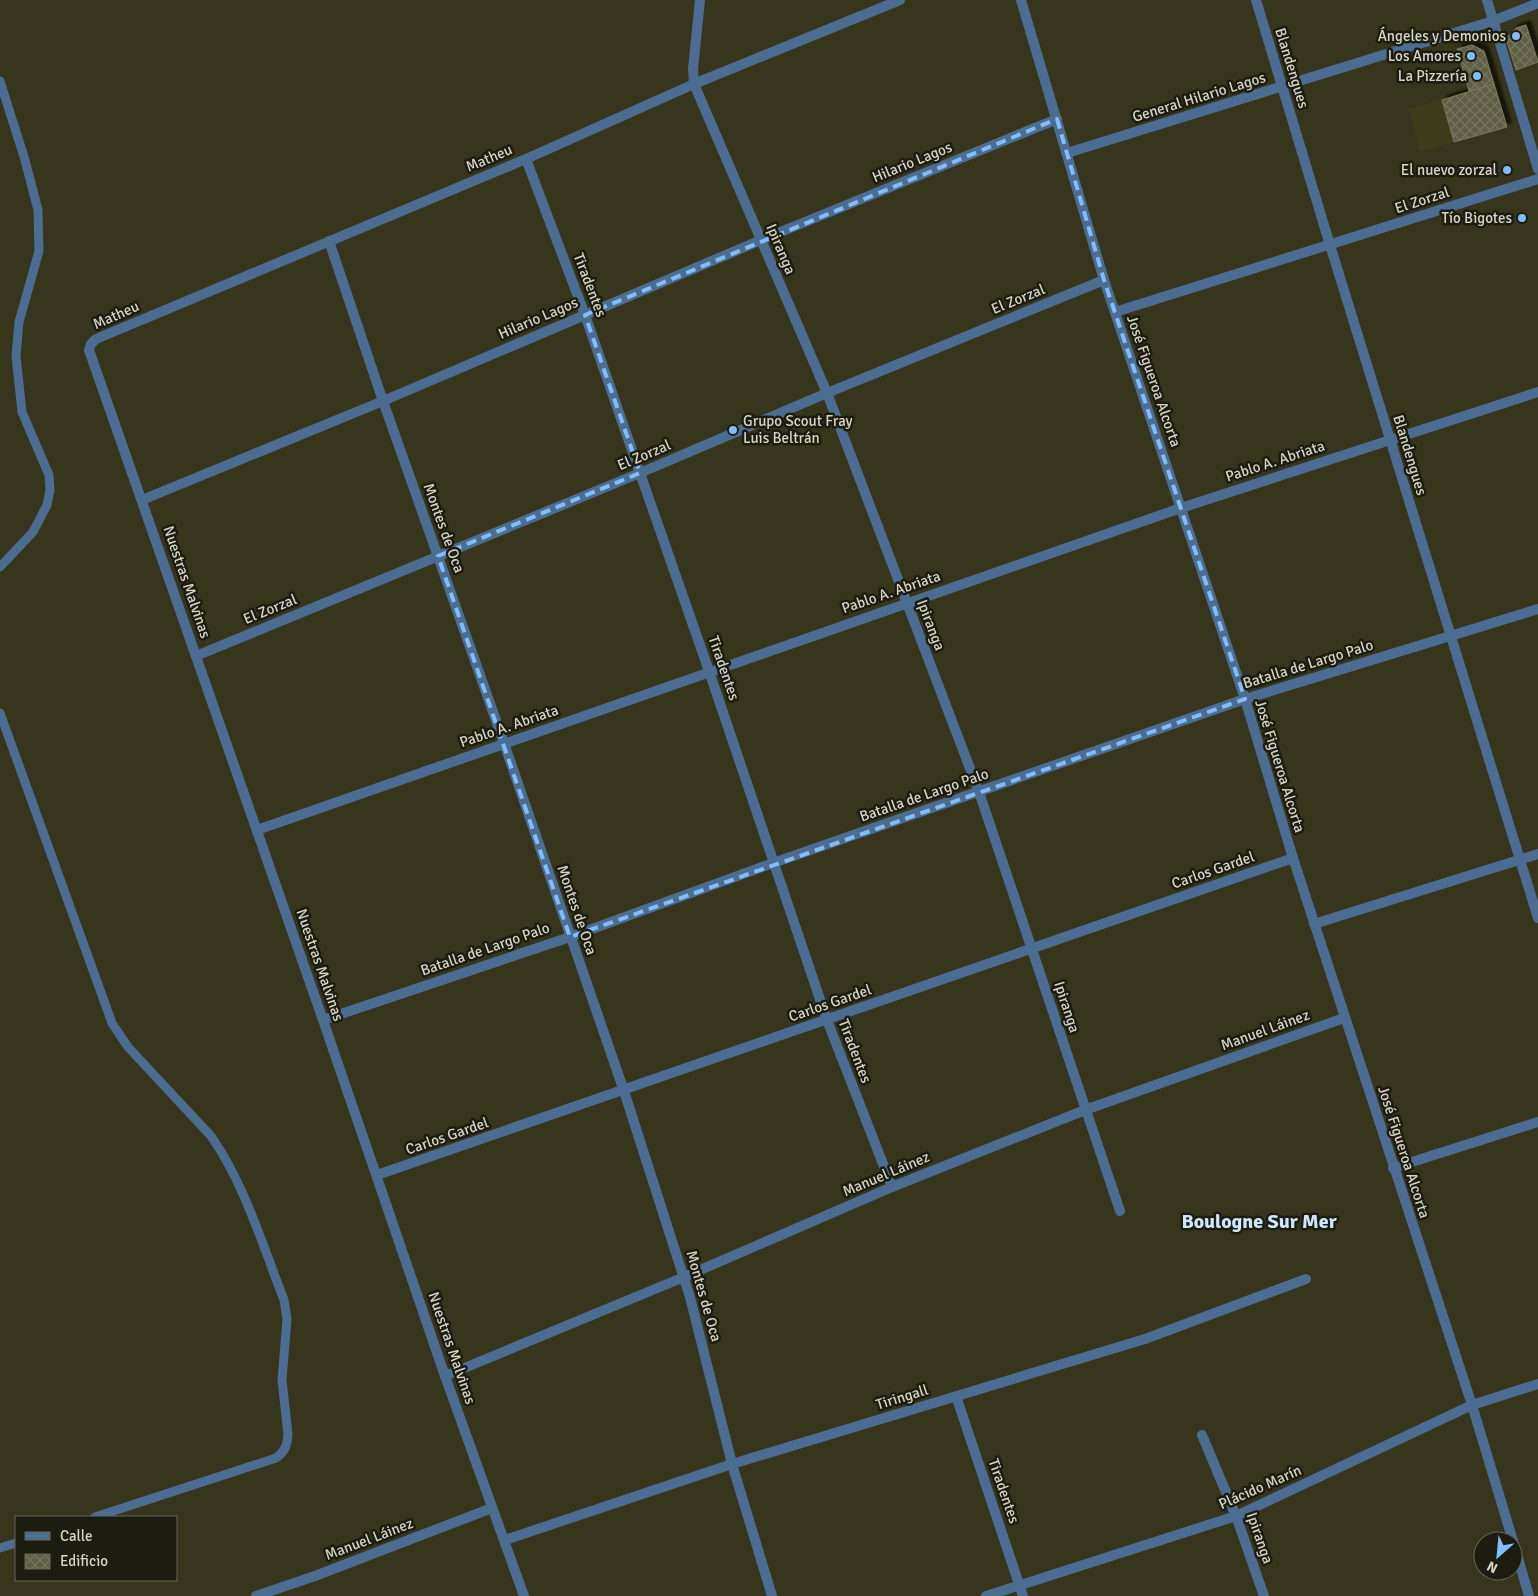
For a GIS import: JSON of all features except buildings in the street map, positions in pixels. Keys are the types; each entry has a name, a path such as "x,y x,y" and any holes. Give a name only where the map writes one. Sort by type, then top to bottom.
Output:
{"street":[{"name":"Ipiranga","path":"700,0 693,68 694,84 827,392 979,792 1120,1211"},
{"name":"Matheu","path":"91,344 96,339 526,159 694,84 900,0"},
{"name":"José Figueroa Alcorta","path":"1021,0 1104,280 1245,699 1292,858 1472,1405 1510,1531"},
{"name":"Blandengues","path":"1256,0 1538,918"},
{"path":"1486,0 1538,169"},
{"name":"General Hilario Lagos","path":"1067,153 1493,22 1538,3"},
{"name":"Hilario Lagos","path":"142,500 383,401 761,240 1057,119"},
{"name":"Tiradentes","path":"526,159 585,315 709,671 827,1020 892,1187"},
{"name":"El Zorzal","path":"1115,312 1538,179"},
{"name":"Montes de Oca","path":"329,242 624,1091 684,1277 732,1464 772,1596"},
{"name":"El Zorzal","path":"196,656 640,473 827,392 1104,280"},
{"name":"Nuestras Malvinas","path":"91,344 89,350 377,1175 445,1376 524,1596"},
{"name":"Pablo A. Abriata","path":"257,830 1181,508 1538,392"},
{"name":"Batalla de Largo Palo","path":"323,1020 570,936 773,863 1245,699 1538,610"},
{"path":"1314,924 1538,854"},
{"name":"Carlos Gardel","path":"377,1175 1033,950 1292,858"},
{"name":"Manuel Láinez","path":"445,1376 684,1277 892,1187 1085,1110 1344,1018"},
{"path":"1394,1168 1538,1122"},
{"name":"Tiringall","path":"505,1540 732,1464 1145,1339 1306,1279"},
{"name":"Plácido Marín","path":"986,1596 1022,1591 1236,1516 1472,1405 1538,1384"},
{"name":"Tiradentes","path":"956,1396 1022,1591"},
{"name":"Ipiranga","path":"1202,1435 1236,1516 1264,1596"},
{"name":"Manuel Láinez","path":"256,1596 315,1576 492,1508"},
{"name":"José Figueroa Alcorta","path":"1523,1575 1529,1596"}],"lane":[{"path":"0,81 25,160 38,210 39,251 19,322 16,356 22,412 49,475 50,490 47,506 33,532 0,567"},
{"path":"0,713 112,1023 128,1047 211,1136 222,1152 233,1172 284,1300 287,1319 282,1380 288,1435 287,1444 282,1453 276,1458 98,1516"},
{"path":"0,1548 15,1543"}],"highlighted area":[{"path":"1057,119 1104,280 1245,699 570,937 438,556 640,473 585,315"}],"shaded area":[{"path":"1494,84 1507,127 1420,152 1408,109"}],"place":[{"name":"Ángeles y Demonios","path":"1516,36"},
{"name":"Los Amores","path":"1471,56"},
{"name":"La Pizzería","path":"1477,76"},
{"name":"El nuevo zorzal","path":"1507,170"},
{"name":"Tío Bigotes","path":"1522,218"},
{"name":"Grupo Scout Fray Luis Beltrán","path":"733,430"}],"district":[{"name":"Boulogne Sur Mer","path":"1259,1221"}]}
